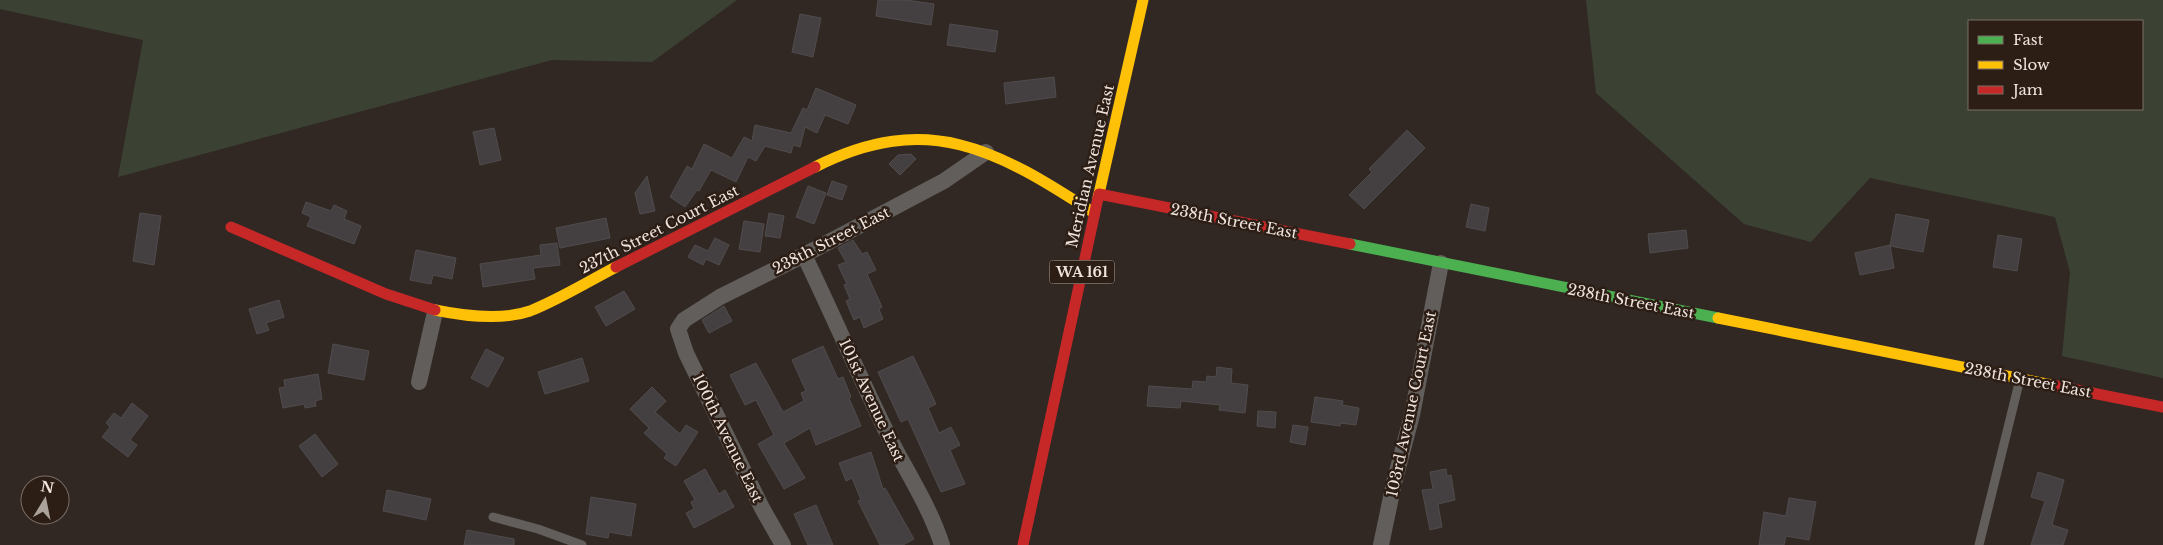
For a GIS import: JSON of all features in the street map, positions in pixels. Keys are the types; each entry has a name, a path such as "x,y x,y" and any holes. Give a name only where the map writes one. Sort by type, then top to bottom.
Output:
{"street":[{"name":"Meridian Avenue East","path":"1023,545 1094,213 1143,0"},
{"name":"237th Street Court East","path":"231,227 401,302 434,312 461,316 490,316 529,311 843,153 870,144 895,139 922,138 950,142 986,152 1050,185 1094,213"},
{"name":"238th Street East","path":"678,329 684,320 720,297 944,181 986,152"},
{"name":"238th Street East","path":"1099,194 2163,407"},
{"name":"101st Avenue East","path":"804,255 869,397 937,529 942,545"},
{"name":"103rd Avenue Court East","path":"1381,545 1394,484 1412,415 1441,263"},
{"path":"419,382 434,312"},
{"name":"100th Avenue East","path":"678,329 686,353 782,545"}],"lane":[{"path":"1979,545 2020,378"},
{"path":"492,518 538,529 582,545"}],"green space":[{"path":"0,0 737,0 652,62 552,60 118,177 143,40 0,9"},
{"path":"1586,0 2163,0 2163,378 2062,356 2070,272 2055,217 1870,178 1811,242 1744,224 1596,93"}],"building":[{"path":"878,0 906,0 934,4 931,25 876,16"},
{"path":"800,14 821,18 813,57 792,52"},
{"path":"950,24 998,31 995,52 947,45"},
{"path":"1054,77 1056,97 1006,104 1004,83"},
{"path":"816,88 856,105 848,124 825,115 817,133 805,127 800,147 793,145 791,153 765,146 756,161 748,157 736,182 711,170 699,191 697,190 685,207 670,197 687,166 692,169 704,144 732,158 744,137 752,141 755,125 791,133 803,108 807,110"},
{"path":"494,128 501,160 480,165 473,132"},
{"path":"1407,130 1425,148 1364,209 1349,195 1372,172 1369,169"},
{"path":"911,154 916,159 900,175 889,164 898,155"},
{"path":"647,176 655,211 640,214 635,193"},
{"path":"832,181 847,186 842,200 827,195"},
{"path":"808,186 826,193 814,224 796,217"},
{"path":"306,202 331,211 334,205 347,211 344,219 361,226 354,244 307,226 311,217 302,213"},
{"path":"1471,204 1489,208 1485,231 1466,227"},
{"path":"140,213 161,216 154,265 133,261"},
{"path":"769,213 784,216 780,238 765,236"},
{"path":"1896,214 1929,220 1923,252 1890,246"},
{"path":"606,218 610,238 560,248 556,228"},
{"path":"744,221 764,224 760,252 739,249"},
{"path":"1686,230 1688,248 1650,253 1648,234"},
{"path":"1998,235 2022,239 2017,271 1993,267"},
{"path":"715,238 729,245 719,265 706,259 703,265 688,257 695,245 708,251"},
{"path":"853,240 862,254 867,252 876,270 867,274 882,307 879,309 883,319 864,328 860,317 854,320 846,301 850,299 844,285 847,284 838,265 846,262 838,248"},
{"path":"557,243 560,265 533,268 535,279 483,287 480,264 541,255 540,245"},
{"path":"1890,245 1894,268 1860,275 1855,253"},
{"path":"416,250 456,258 452,279 433,275 431,284 410,280"},
{"path":"624,291 635,309 606,326 595,307"},
{"path":"279,300 284,317 266,323 269,330 257,334 249,309"},
{"path":"724,306 732,321 709,333 702,320"},
{"path":"333,344 369,351 364,380 328,373"},
{"path":"823,346 838,379 843,377 851,397 849,398 861,426 816,445 810,428 784,443 805,478 784,489 758,444 774,435 756,400 745,405 730,375 756,363 783,412 804,401 801,393 806,391 792,360"},
{"path":"486,349 504,358 488,387 471,378"},
{"path":"913,356 936,404 928,408 939,433 951,427 960,445 950,450 965,484 941,492 908,419 901,422 878,372"},
{"path":"582,358 589,381 545,394 538,372"},
{"path":"1217,367 1232,369 1231,383 1248,385 1245,413 1219,410 1220,405 1181,401 1180,408 1147,406 1149,386 1192,389 1193,381 1206,382 1207,376 1216,377"},
{"path":"318,374 322,399 315,401 316,406 305,408 304,404 283,408 279,388 285,387 284,380"},
{"path":"652,387 666,401 655,412 680,434 686,425 698,432 676,466 664,458 667,454 644,433 649,428 630,409"},
{"path":"1315,397 1343,401 1342,405 1359,408 1356,425 1340,423 1340,426 1311,422"},
{"path":"132,403 148,416 130,440 137,445 128,457 102,437 110,427 106,423 114,413 121,418"},
{"path":"1258,411 1276,412 1275,428 1257,426"},
{"path":"1293,425 1308,427 1305,445 1290,442"},
{"path":"315,434 338,464 322,477 299,446"},
{"path":"871,452 883,489 885,488 914,539 903,545 880,545 858,501 861,500 852,478 846,481 839,463"},
{"path":"705,469 719,494 725,490 734,507 694,528 686,513 694,509 691,502 695,500 684,481"},
{"path":"1446,469 1447,476 1451,475 1455,500 1438,504 1442,527 1430,530 1422,490 1433,489 1430,472"},
{"path":"2038,472 2064,480 2052,525 2068,530 2063,545 2031,545 2045,501 2031,497"},
{"path":"387,490 431,499 426,520 383,511"},
{"path":"591,497 636,504 631,536 609,532 608,538 586,534"},
{"path":"1789,498 1816,502 1809,540 1786,536 1784,545 1759,545 1764,512 1786,516"},
{"path":"816,505 833,545 808,545 794,514"},
{"path":"467,530 514,539 514,545 464,545"}],"traffic: fast":[{"path":"1350,244 1718,318"}],"traffic: slow":[{"path":"1098,198 1143,0"},
{"path":"815,167 855,150 893,141 927,140 960,145 993,156 1025,171 1094,213"},
{"path":"435,310 495,317 519,314 551,301 616,267"},
{"path":"1718,318 2052,385"}],"traffic: jam":[{"path":"616,267 815,167"},
{"path":"1099,194 1350,244"},
{"path":"1023,545 1098,198"},
{"path":"231,227 386,294 435,310"},
{"path":"2052,385 2163,407"}]}
